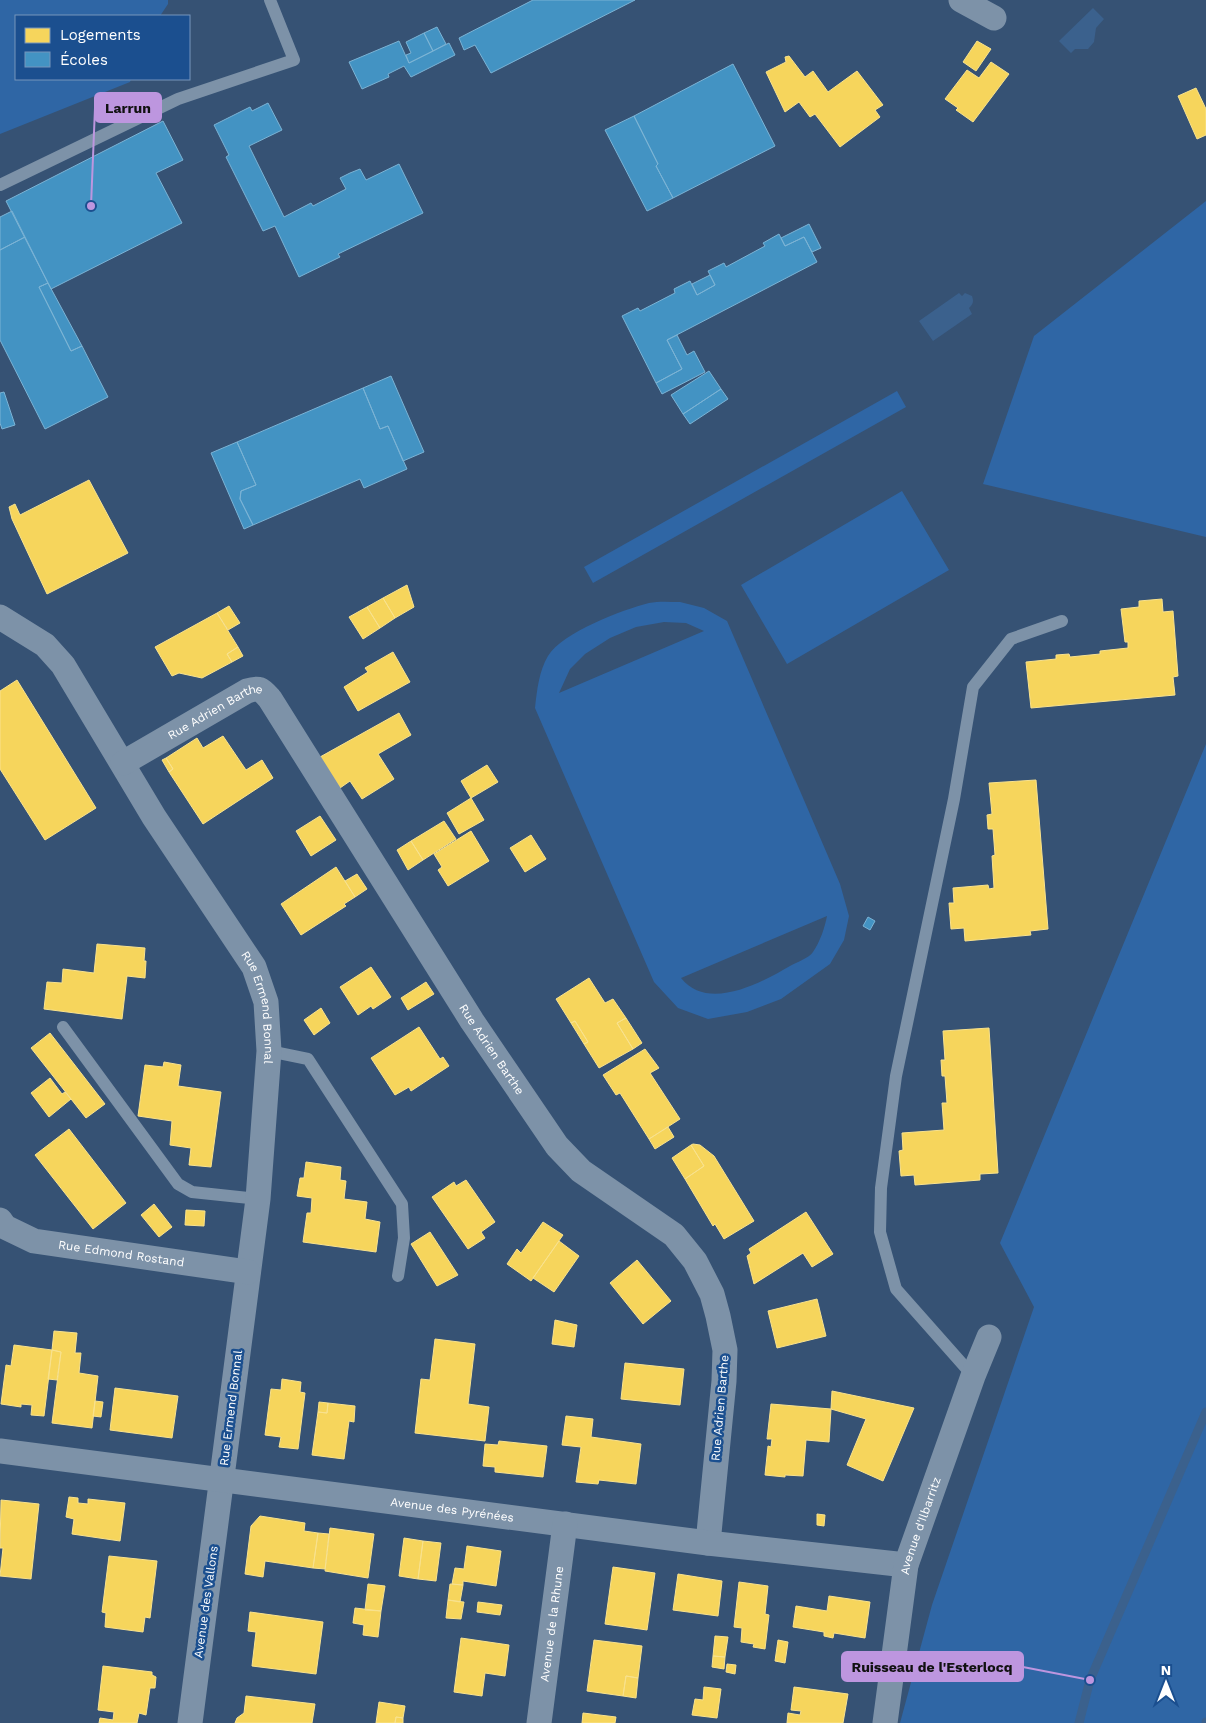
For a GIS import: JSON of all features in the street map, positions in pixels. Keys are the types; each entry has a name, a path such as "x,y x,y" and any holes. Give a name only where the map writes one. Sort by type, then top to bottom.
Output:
{"street":[{"path":"961,0 994,18"},
{"name":"Rue Ermend Bonnal","path":"0,617 45,645 64,665 154,817 254,967 266,1002 269,1050 258,1199 222,1480"},
{"name":"Rue Adrien Barthe","path":"123,763 247,691 255,688 262,690 472,1021 558,1146 581,1171 674,1235 695,1261 712,1294 725,1350 724,1381 708,1543"},
{"name":"Rue Edmond Rostand","path":"0,1220 5,1227 34,1241 248,1272"},
{"name":"Avenue d'Ilbarritz","path":"885,1723 906,1565 973,1376 989,1337"},
{"name":"Avenue des Pyrénées","path":"0,1450 708,1543 906,1565"},
{"name":"Avenue des Vallons","path":"190,1723 222,1480"},
{"name":"Avenue de la Rhune","path":"539,1723 565,1524"}],"lane":[{"path":"0,184 178,99 294,60 270,0"},
{"path":"973,1376 896,1289 880,1232 881,1188 896,1076 954,799 973,687 1011,639 1062,621"},
{"path":"64,1027 178,1184 192,1192 258,1199"},
{"path":"269,1050 308,1060 402,1204 404,1238 398,1276"}],"shaded area":[{"path":"0,0 168,0 168,4 161,15 15,15 15,80 131,80 130,82 0,134"},
{"path":"1093,8 1104,19 1096,28 1094,42 1088,49 1075,49 1071,53 1059,41"},
{"path":"1206,201 1206,537 983,484 1034,336"},
{"path":"959,293 962,296 965,293 972,296 973,303 969,308 972,314 933,341 919,321"},
{"path":"897,391 906,407 593,583 584,567"},
{"path":"902,491 949,570 787,664 741,585"},
{"path":"653,602 680,602 704,608 727,621 840,884 849,916 844,940 830,964 781,999 747,1012 708,1019 678,1008 654,982 535,708 542,668 548,656 566,639 594,623 638,606","holes":["664,622 686,623 704,631 559,693 570,669 585,654 610,638 636,627","827,916 824,930 816,948 811,954 765,980 735,991 720,994 705,993 692,988 681,978"]},
{"path":"1206,744 1206,1723 900,1723 932,1605 1034,1307 1000,1243"}],"building: Logements":[{"path":"977,41 991,49 976,71 963,62"},
{"path":"789,56 805,77 813,71 828,92 857,71 883,105 875,110 880,117 840,147 815,114 810,117 799,102 785,112 766,72 786,62 785,57"},
{"path":"991,62 1009,74 973,122 956,110 958,108 945,99 967,70 979,78"},
{"path":"1196,88 1206,109 1206,135 1197,139 1178,96"},
{"path":"89,480 128,553 47,594 12,519 9,507 15,504 20,515"},
{"path":"407,585 414,607 395,618 383,598"},
{"path":"383,598 395,618 380,628 367,607"},
{"path":"1162,599 1163,612 1173,611 1178,676 1173,677 1175,695 1031,708 1026,662 1056,659 1056,655 1069,654 1070,657 1100,654 1100,651 1128,648 1128,642 1125,642 1121,609 1139,607 1139,601"},
{"path":"229,606 240,623 228,630 217,613"},
{"path":"367,607 380,628 363,639 349,617"},
{"path":"217,613 238,647 227,654 232,662 202,678 179,673 172,676 155,647"},
{"path":"238,647 243,656 232,662 227,654"},
{"path":"393,652 410,682 358,711 344,687 368,672 365,668"},
{"path":"17,680 96,808 45,840 0,769 0,691"},
{"path":"399,713 411,735 378,754 394,779 362,799 350,781 340,788 320,757"},
{"path":"223,736 246,770 262,760 273,778 203,824 169,772 173,769 166,758 197,738 203,748"},
{"path":"166,758 173,769 169,772 162,760"},
{"path":"487,765 498,782 471,798 461,781"},
{"path":"1036,780 1048,929 1030,931 1031,935 965,941 964,928 951,929 949,903 954,903 953,888 988,885 989,889 994,888 992,856 995,855 993,829 988,829 987,815 992,814 989,783"},
{"path":"471,798 484,820 459,834 447,813"},
{"path":"320,816 336,840 311,856 296,831"},
{"path":"444,821 456,839 423,860 411,841"},
{"path":"471,831 489,861 448,886 438,870 442,867 434,854"},
{"path":"531,835 546,859 525,872 510,848"},
{"path":"411,841 423,860 408,870 397,850"},
{"path":"336,867 355,897 344,904 346,906 301,935 281,904"},
{"path":"357,874 367,889 355,897 345,881"},
{"path":"97,944 145,948 145,978 127,976 122,1019 44,1009 47,982 62,983 63,969 94,973"},
{"path":"371,967 391,997 373,1009 371,1006 358,1015 340,987"},
{"path":"589,978 605,1003 613,999 626,1018 617,1023 633,1049 599,1068 584,1044 588,1042 575,1021 571,1023 556,999"},
{"path":"426,982 434,994 408,1010 401,998"},
{"path":"321,1008 330,1023 314,1035 304,1020"},
{"path":"626,1018 642,1043 633,1049 617,1023"},
{"path":"575,1021 588,1042 584,1044 571,1023"},
{"path":"419,1027 440,1059 443,1057 449,1066 411,1091 409,1087 395,1095 371,1058"},
{"path":"989,1028 998,1173 980,1174 980,1180 915,1185 914,1175 901,1176 899,1151 903,1150 902,1133 944,1130 942,1103 947,1103 945,1076 942,1076 941,1060 945,1060 943,1031"},
{"path":"50,1033 105,1104 86,1118 31,1048"},
{"path":"645,1049 659,1068 650,1073 680,1119 649,1139 620,1093 616,1095 603,1075"},
{"path":"164,1062 181,1065 178,1086 221,1092 211,1167 189,1165 191,1148 170,1145 172,1121 138,1116 145,1065 163,1067"},
{"path":"50,1078 62,1094 65,1092 71,1099 49,1117 31,1093"},
{"path":"668,1127 674,1137 655,1149 649,1139"},
{"path":"69,1129 126,1203 93,1229 35,1155"},
{"path":"691,1145 700,1145 714,1156 754,1221 724,1239 715,1224 713,1226 685,1179 704,1166"},
{"path":"691,1145 704,1166 685,1179 672,1158"},
{"path":"306,1162 341,1167 340,1180 346,1181 344,1199 367,1202 365,1219 380,1222 376,1252 303,1242 307,1213 311,1213 312,1198 297,1196 300,1178 304,1178"},
{"path":"466,1180 495,1222 481,1232 485,1238 468,1249 432,1197 454,1182 456,1186"},
{"path":"154,1204 172,1227 159,1237 141,1215"},
{"path":"186,1210 205,1211 204,1226 185,1225"},
{"path":"806,1212 833,1254 812,1267 803,1253 754,1284 747,1256 751,1253 749,1249"},
{"path":"543,1222 563,1235 531,1281 507,1264 517,1249 521,1253"},
{"path":"430,1232 458,1275 437,1286 411,1244"},
{"path":"559,1241 579,1256 554,1292 533,1278"},
{"path":"637,1260 671,1301 643,1324 610,1283"},
{"path":"817,1299 826,1336 777,1348 768,1311"},
{"path":"555,1320 577,1325 574,1347 552,1344"},
{"path":"54,1331 77,1333 75,1353 81,1353 79,1373 98,1376 92,1428 52,1423 61,1352 52,1350"},
{"path":"435,1339 475,1344 468,1404 489,1407 485,1441 415,1433 421,1379 430,1380"},
{"path":"14,1345 52,1350 44,1416 31,1415 32,1405 21,1404 21,1407 1,1404 6,1365 11,1366"},
{"path":"52,1350 61,1352 57,1380 48,1379"},
{"path":"625,1363 684,1369 680,1405 621,1399"},
{"path":"282,1379 301,1382 300,1392 305,1393 298,1449 279,1447 281,1437 265,1435 271,1389 281,1390"},
{"path":"115,1388 178,1396 172,1438 110,1430"},
{"path":"832,1391 914,1408 883,1481 847,1465 866,1419 831,1409"},
{"path":"95,1401 103,1402 101,1417 93,1416"},
{"path":"319,1402 328,1403 327,1413 318,1412"},
{"path":"328,1403 355,1406 354,1422 349,1421 344,1459 312,1455 318,1412 327,1413"},
{"path":"771,1404 831,1409 829,1442 806,1440 803,1476 765,1475 768,1446 771,1447 772,1439 767,1439"},
{"path":"566,1416 593,1419 591,1437 641,1444 636,1484 599,1480 598,1484 576,1482 581,1447 562,1445"},
{"path":"499,1441 547,1446 543,1477 495,1472 495,1467 483,1466 485,1444 498,1445"},
{"path":"69,1497 78,1498 78,1503 88,1504 88,1499 125,1503 120,1541 72,1534 74,1519 66,1517"},
{"path":"1,1500 39,1504 31,1579 0,1576 3,1548 0,1548"},
{"path":"817,1514 825,1515 824,1526 817,1525"},
{"path":"260,1516 305,1523 304,1531 318,1533 313,1568 265,1561 263,1577 245,1574 251,1526"},
{"path":"330,1528 374,1534 368,1578 325,1571"},
{"path":"318,1533 329,1534 325,1569 313,1568"},
{"path":"404,1538 423,1541 418,1579 399,1576"},
{"path":"423,1541 441,1543 436,1581 418,1579"},
{"path":"467,1546 501,1551 496,1586 463,1581 463,1585 452,1584 455,1568 464,1569"},
{"path":"109,1556 157,1561 150,1618 145,1617 143,1632 105,1627 106,1613 102,1612"},
{"path":"613,1567 655,1573 647,1630 605,1624"},
{"path":"678,1574 722,1581 718,1616 673,1610"},
{"path":"739,1582 768,1586 765,1614 769,1615 765,1649 753,1647 754,1644 741,1642 742,1628 734,1627"},
{"path":"368,1584 385,1586 381,1611 365,1610"},
{"path":"450,1584 463,1585 460,1602 448,1600"},
{"path":"829,1596 870,1602 865,1638 834,1633 833,1638 824,1636 824,1632 793,1627 796,1606 827,1611"},
{"path":"448,1600 464,1602 461,1619 446,1618"},
{"path":"478,1602 502,1605 500,1615 477,1612"},
{"path":"355,1608 381,1611 378,1637 363,1635 364,1625 353,1623"},
{"path":"250,1612 323,1622 316,1674 252,1666 256,1632 248,1631"},
{"path":"715,1636 728,1637 725,1657 713,1656"},
{"path":"461,1638 509,1645 505,1676 485,1673 482,1696 454,1692"},
{"path":"594,1640 642,1646 638,1678 626,1676 623,1696 587,1691"},
{"path":"778,1640 788,1642 785,1663 775,1661"},
{"path":"713,1656 725,1657 724,1669 712,1667"},
{"path":"727,1664 736,1665 735,1674 726,1672"},
{"path":"103,1666 152,1672 152,1675 156,1677 155,1688 150,1688 146,1715 139,1713 137,1723 99,1723 100,1718 113,1720 114,1712 98,1710"},
{"path":"626,1676 638,1678 636,1698 623,1696"},
{"path":"704,1687 721,1689 717,1718 692,1715 695,1699 703,1700"},
{"path":"794,1687 848,1694 843,1723 787,1723 788,1713 800,1715 801,1711 791,1710"},
{"path":"246,1696 315,1704 312,1723 235,1723 237,1718 244,1713"},
{"path":"379,1702 405,1706 403,1718 396,1717 395,1723 376,1723"},
{"path":"583,1713 616,1717 615,1723 582,1723"},
{"path":"396,1717 403,1718 403,1723 395,1723"}],"building: Écoles":[{"path":"533,0 635,0 491,73 475,45 464,50 459,38"},
{"path":"437,27 446,44 433,51 424,33"},
{"path":"424,33 433,51 409,63 406,55 411,53 406,42"},
{"path":"399,41 409,63 449,43 455,55 411,77 404,66 388,74 389,77 362,89 349,62"},
{"path":"733,64 775,146 673,198 656,166 658,164 634,116"},
{"path":"268,103 282,130 249,146 284,217 311,203 313,206 346,189 340,178 350,173 360,169 366,180 399,164 423,213 338,254 340,257 299,277 275,226 263,231 226,157 229,155 214,125 250,107 252,111"},
{"path":"634,116 658,164 656,166 673,198 647,211 605,130"},
{"path":"163,121 183,160 156,173 182,223 51,289 6,201"},
{"path":"12,211 25,237 0,250 0,217"},
{"path":"809,224 821,248 812,252 804,237 785,246 781,238"},
{"path":"779,234 785,246 804,237 817,262 667,340 682,369 656,383 622,316 638,308 640,311 675,293 674,289 690,281 697,295 715,285 708,271 724,263 726,267 765,246 763,243"},
{"path":"25,237 48,283 39,287 71,351 82,346 108,397 45,429 0,340 0,250"},
{"path":"710,275 715,285 697,295 692,284"},
{"path":"48,283 82,346 71,351 39,287"},
{"path":"677,335 687,355 694,351 705,372 662,394 656,383 682,369 667,340"},
{"path":"709,371 721,389 683,414 671,395"},
{"path":"391,376 424,452 403,461 388,426 380,429 363,388"},
{"path":"363,388 380,429 388,426 407,469 364,488 360,479 253,525 240,499 241,491 256,485 237,442"},
{"path":"721,389 728,399 690,424 683,414"},
{"path":"4,392 15,425 2,429 0,423 0,393"},
{"path":"237,442 256,485 241,491 240,499 253,525 244,529 211,453"},
{"path":"868,917 875,921 870,930 863,926"}],"waterway":[{"path":"1079,1723 1090,1680 1206,1412"}],"place":[{"name":"Larrun","path":"91,206"},
{"name":"Ruisseau de l'Esterlocq","path":"1090,1680"}]}
